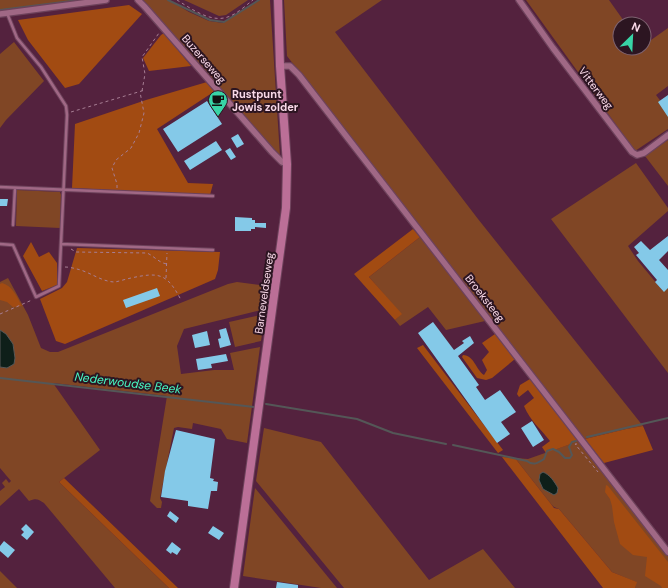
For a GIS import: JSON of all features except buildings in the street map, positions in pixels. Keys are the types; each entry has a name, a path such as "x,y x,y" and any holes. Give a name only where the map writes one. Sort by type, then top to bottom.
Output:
{"main road":[{"name":"Barneveldseweg","path":"234,588 277,284 286,208 287,164 280,66 278,0"}],"street":[{"path":"0,14 106,0"},
{"name":"Buzerseweg","path":"138,0 272,152 282,162 287,164"},
{"name":"Vitterweg","path":"519,0 553,48 632,152 637,155 644,153 668,135"},
{"name":"Broeksteeg","path":"280,66 290,66 299,75 668,552"}],"lane":[{"path":"0,244 13,245 36,297 59,286 67,113 66,106 41,67 16,38 7,13"},
{"path":"0,187 213,196"},
{"path":"13,225 15,188"},
{"path":"61,244 213,250"}],"path":[{"path":"177,0 210,17 218,19 232,15 254,0"},
{"path":"117,192 117,184 112,168 116,160 130,148 139,132 144,113 141,92 145,74 142,57 163,27"},
{"path":"67,113 145,90"},
{"path":"60,249 68,248 76,252 147,253 154,256 162,264 167,264"},
{"path":"166,278 167,248"},
{"path":"60,266 77,268 102,279 115,282 142,276 156,275 166,278 175,288 181,300"},
{"path":"0,314 36,297"}],"shaded area":[{"path":"0,0 80,0 0,11"},
{"path":"143,0 169,0 189,12 209,21 223,23 260,0 270,0 280,156"},
{"path":"184,0 248,0 226,15 219,16"},
{"path":"284,0 382,0 335,32 478,219 643,426 585,439 287,56"},
{"path":"526,0 609,0 620,16 612,16 612,56 652,56 652,39 668,28 668,86 656,95 668,111 668,129 635,151"},
{"path":"129,5 142,14 79,84 65,88 28,40 18,20"},
{"path":"164,33 191,66 149,71 143,58"},
{"path":"14,42 44,81 0,128 0,54"},
{"path":"207,82 215,91 157,129 188,183 213,184 210,195 72,188 75,124 146,100"},
{"path":"668,140 668,186 645,156"},
{"path":"636,163 668,208 668,211 628,246 638,261 663,291 668,288 668,373 551,219"},
{"path":"17,190 60,192 60,228 16,226"},
{"path":"413,229 420,237 369,277 402,314 395,320 354,274"},
{"path":"420,237 485,321 446,330 428,307 400,326 395,320 401,314 369,277"},
{"path":"31,242 39,257 49,252 57,263 57,285 42,291 23,256"},
{"path":"77,248 220,252 218,270 215,279 65,344 56,341 40,299 62,288 67,282"},
{"path":"8,278 28,315 41,348 50,352 58,352 228,284 237,282 268,286 265,309 184,329 177,346 181,374 214,370 234,370 230,353 260,347 247,443 227,439 221,429 193,423 192,429 178,427 174,428 160,498 162,502 161,508 157,508 150,501 167,396 53,383 100,450 59,482 169,588 115,588 44,503 37,499 29,501 19,489 0,506 0,491 5,487 2,483 6,479 9,483 11,481 0,468 0,282"},
{"path":"0,284 6,284 12,289 22,306 13,307 7,302 0,300"},
{"path":"265,314 261,341 235,347 229,322"},
{"path":"0,330 6,334 13,344 15,358 14,364 7,368 0,367"},
{"path":"495,334 515,359 492,378 486,380 477,378 462,357 463,355 470,357 484,375 487,370 482,360 489,352 482,343"},
{"path":"423,345 503,450 498,453 417,348"},
{"path":"530,379 579,441 546,453 542,447 550,441 532,421 524,406 534,398 528,390 519,397 517,394 520,385"},
{"path":"643,426 653,450 604,463 585,439 626,429"},
{"path":"264,428 321,442 429,580 483,549 515,588 344,588 256,481"},
{"path":"579,441 668,556 668,588 635,588 636,582 612,572 559,509 551,504 515,458 528,459"},
{"path":"502,457 515,458 554,508 559,509 612,572 637,582 635,588 603,588"},
{"path":"543,472 552,478 558,488 557,493 554,495 543,489 539,480 540,474"},
{"path":"64,478 178,588 169,588 59,482"},
{"path":"606,485 668,562 668,588 662,588 645,576 647,557 633,555 620,544 610,499 605,492"},
{"path":"255,488 337,588 321,588 243,576"},
{"path":"0,571 17,588 0,588"}],"waterway":[{"path":"0,10 79,0"},
{"path":"168,0 210,20 224,22 259,0"},
{"name":"Nederwoudse Beek","path":"0,378 254,407"},
{"name":"Nederwoudse Beek","path":"266,404 357,419 393,433 446,444"},
{"name":"Nederwoudse Beek","path":"587,437 668,418"},
{"name":"Nederwoudse Beek","path":"453,445 527,461 533,464 544,459 547,451 553,449 565,458 570,458 572,455 569,447 572,442 576,441"}],"place":[{"name":"Rustpunt Jowis zolder","path":"218,117"}]}
